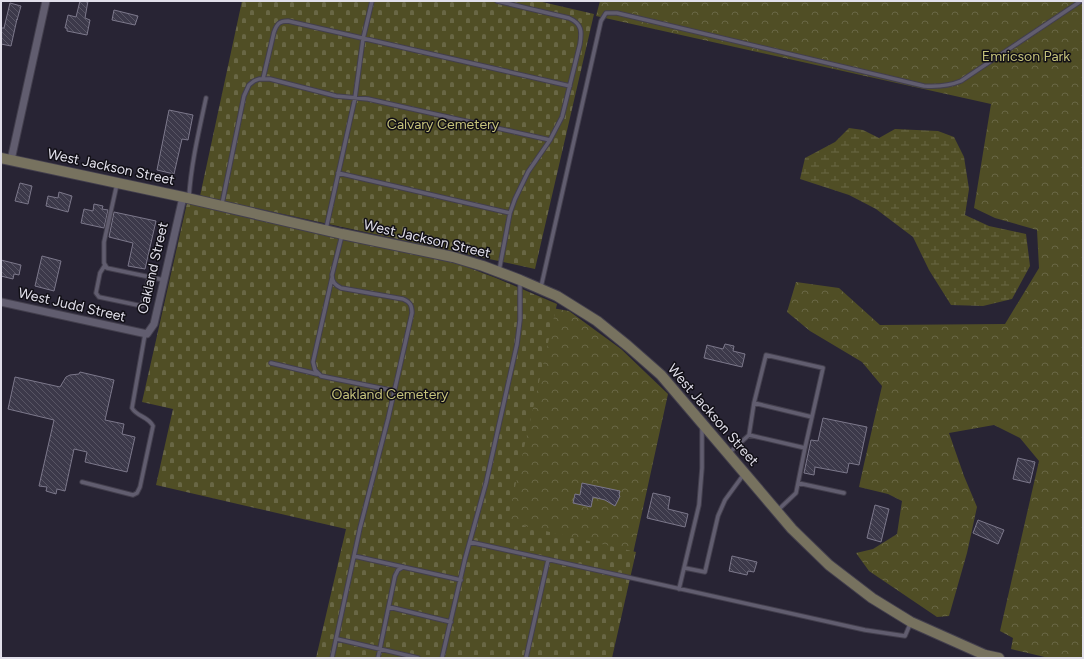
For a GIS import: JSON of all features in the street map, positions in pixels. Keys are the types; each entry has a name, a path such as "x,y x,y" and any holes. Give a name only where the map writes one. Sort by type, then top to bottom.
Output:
{"street":[{"path":"6,159 46,1"},
{"name":"West Jackson Street","path":"6,159 342,234 453,257 483,266 557,296 598,321 661,375 792,529 830,565 872,598 911,622 984,656 999,658"},
{"name":"Oakland Street","path":"142,334 147,334 154,324 186,198"},
{"name":"West Judd Street","path":"1,302 142,334"}],"lane":[{"path":"326,230 355,98 363,39 372,1"},
{"path":"497,1 569,18 578,24 582,33 562,117 550,140 528,172 518,192 510,213 498,272"},
{"path":"541,289 601,21 606,13 617,13 924,86 937,87 950,86 961,81 1081,1"},
{"path":"263,78 276,26 283,21 288,21 570,86"},
{"path":"221,206 244,96 249,85 254,81 263,78 336,96 368,99 550,140"},
{"path":"186,198 206,98"},
{"path":"338,173 510,213"},
{"path":"117,183 104,242 105,265 100,273 96,293 99,297 142,306 149,277"},
{"path":"318,374 315,370 313,362 342,234"},
{"path":"105,265 108,268 164,280"},
{"path":"332,275 334,282 341,288 402,299 408,301 412,308 411,319 395,391 354,556 332,658"},
{"path":"442,658 486,483 517,344 520,320 520,280"},
{"path":"82,482 133,495 137,493 140,487 153,426 150,421 134,411 132,408 142,334"},
{"path":"728,454 749,435 754,403 766,355 823,368 796,493 777,511"},
{"path":"270,363 321,376 395,391"},
{"path":"754,403 812,416"},
{"path":"679,589 699,505 702,468 702,424"},
{"path":"749,435 805,448"},
{"path":"684,568 705,572 718,516 725,500 745,473"},
{"path":"798,483 844,493"},
{"path":"470,542 880,633 905,636 911,622"},
{"path":"354,556 461,580"},
{"path":"526,658 548,560"},
{"path":"378,658 396,572 404,567"},
{"path":"388,607 451,622"},
{"path":"337,639 418,658"}],"green space":[{"name":"Calvary Cemetery","path":"242,1 538,1 594,14 535,269 200,196"},
{"name":"Emricson Park","path":"600,1 1083,1 1083,658 1049,658 1011,649 1013,638 1000,631 1039,461 1020,438 994,425 949,433 977,507 967,553 949,616 937,617 869,571 856,553 873,549 897,534 902,501 888,494 859,487 882,386 862,362 810,331 787,312 796,282 839,288 880,325 1005,324 1039,268 1037,230 995,218 974,208 991,104 596,16"},
{"path":"849,128 863,130 879,138 895,129 938,131 954,137 964,157 969,189 965,215 989,226 1026,234 1030,266 1012,299 983,306 951,305 929,270 913,237 876,209 849,195 800,179 805,158 835,142"},
{"name":"Oakland Cemetery","path":"187,203 451,261 557,304 507,522 636,552 612,658 316,658 346,529 156,485 173,409 142,402"},
{"path":"541,306 569,311 621,349 668,394 629,572 475,538"}],"building":[{"path":"80,1 88,1 85,18 90,20 87,35 67,31 67,28 65,28 68,15 76,17"},
{"path":"10,3 21,6 11,46 1,44 1,28 4,28"},
{"path":"114,10 138,16 135,25 112,20"},
{"path":"169,110 193,115 188,140 182,139 174,174 157,170"},
{"path":"20,183 32,186 28,204 15,201"},
{"path":"59,192 72,196 68,212 46,206 48,196 58,198"},
{"path":"94,204 103,206 102,209 108,210 104,228 81,223 84,209 93,211"},
{"path":"114,212 156,221 145,269 128,266 133,243 109,237"},
{"path":"42,256 61,261 54,291 35,286"},
{"path":"1,260 21,265 19,275 14,274 13,279 1,276"},
{"path":"725,344 734,346 733,351 745,354 742,367 704,358 707,345 723,349"},
{"path":"80,372 114,380 105,420 124,424 122,434 135,437 127,472 85,462 87,452 74,449 65,491 57,489 56,494 46,491 47,487 39,486 54,420 8,409 15,377 60,387 66,377 79,374"},
{"path":"823,418 867,427 859,465 849,463 847,473 815,467 814,475 804,473 811,440 818,441"},
{"path":"1018,458 1035,462 1030,483 1013,479"},
{"path":"582,483 620,491 620,496 615,506 605,500 593,497 591,507 573,503 575,494 580,495"},
{"path":"653,493 670,497 668,509 688,514 685,527 647,518"},
{"path":"875,505 889,509 881,542 867,538"},
{"path":"978,520 1004,530 998,544 973,533"},
{"path":"732,556 757,562 754,572 748,571 747,575 729,571"}]}
